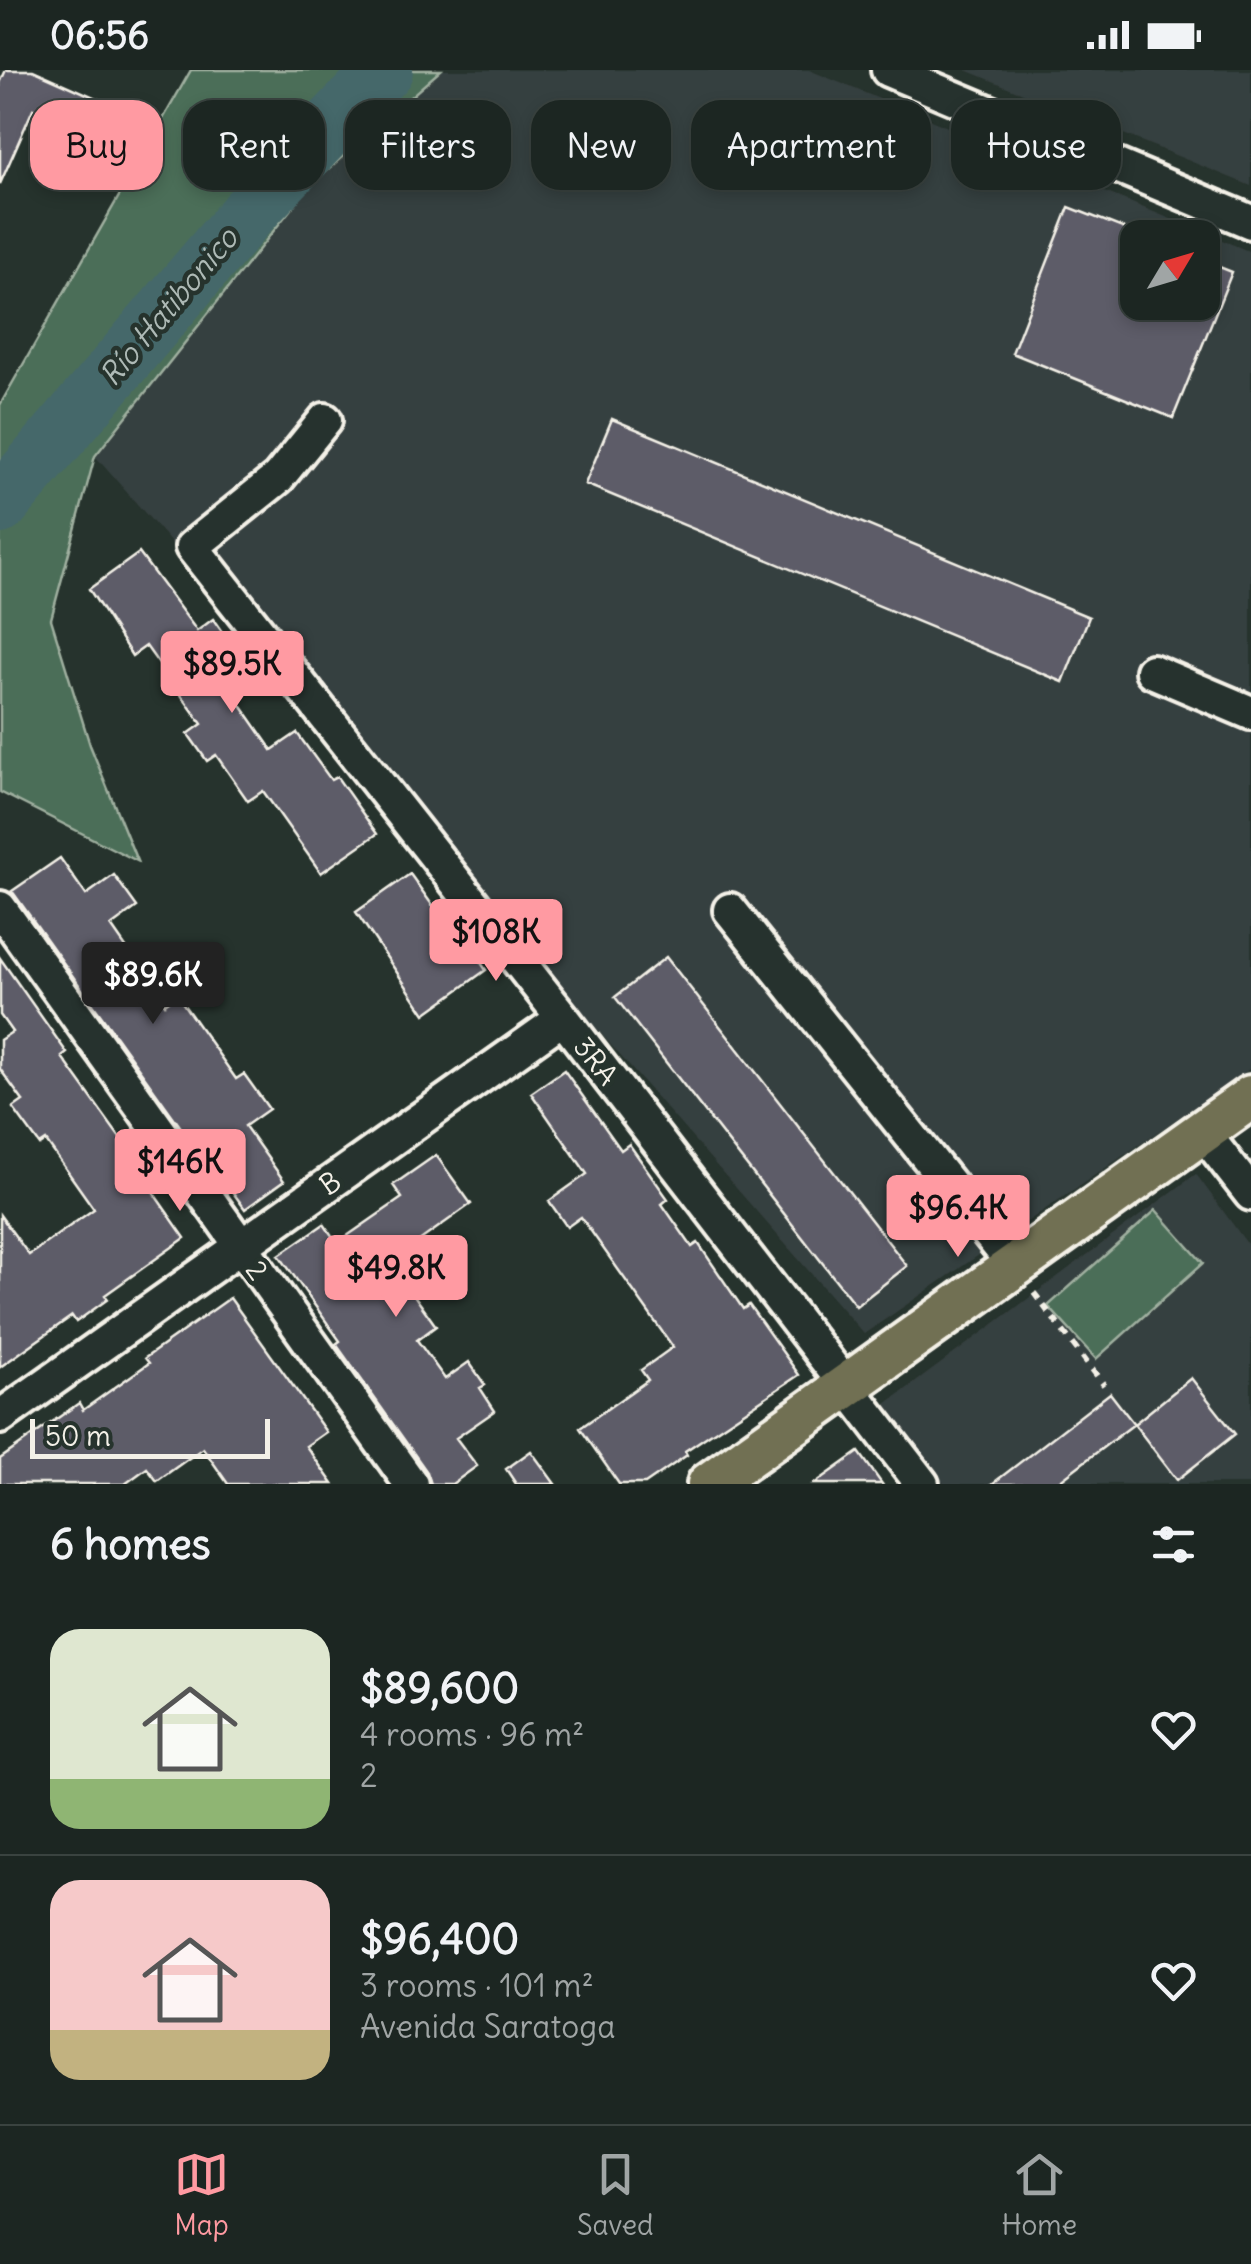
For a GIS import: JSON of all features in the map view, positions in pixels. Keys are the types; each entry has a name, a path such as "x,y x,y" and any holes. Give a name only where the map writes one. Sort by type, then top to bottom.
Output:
{"main road":[{"path":"709,1484 846,1384 1022,1276 1202,1131 1251,1097"}],"street":[{"path":"888,70 1251,222"},
{"name":"3RA","path":"325,420 278,478 192,547 563,1018 922,1484"},
{"path":"1152,672 1251,713"},
{"name":"2","path":"0,908 411,1484"},
{"path":"730,910 1022,1276"},
{"name":"B","path":"0,1417 563,1018"},
{"path":"1202,1131 1251,1194"}],"path":[{"path":"1022,1276 1104,1386"}],"shaded area":[{"path":"441,70 809,70 882,100 691,100 691,190 931,190 931,120 951,128 951,190 1100,190 1173,220 1120,220 1120,320 1220,320 1220,239 1251,252 1251,1068 864,1334 95,456 306,190 325,190 325,172 345,154 345,190 511,190 511,100 407,100"},
{"path":"966,70 1251,70 1251,186 1121,133 1121,100 1040,100"},
{"path":"1196,1174 1251,1249 1251,1484 944,1484 882,1407"}],"green space":[{"path":"191,70 441,70 407,100 345,100 345,154 325,172 325,100 183,100 183,190 306,190 95,456 51,619 90,745 137,861 0,792 0,405 123,190 163,190 163,119"},
{"path":"1156,1210 1203,1263 1096,1359 1048,1306"}],"building":[{"path":"6,70 33,70 100,100 30,100 30,116 0,184 0,83"},
{"path":"1069,207 1120,227 1120,320 1213,320 1173,418 1012,353"},
{"path":"1220,267 1232,272 1220,302"},
{"path":"612,419 1089,617 1063,682 585,484"},
{"path":"139,553 197,631 213,619 237,653 215,668 272,750 297,733 331,780 337,777 377,834 321,873 263,791 248,801 216,755 207,761 188,734 202,724 146,646 132,656 89,589"},
{"path":"60,858 86,895 114,875 137,907 111,926 165,1004 177,995 236,1079 244,1074 269,1109 245,1126 284,1181 245,1209 205,1154 202,1157 12,891"},
{"path":"410,874 440,916 446,912 486,970 425,1014 356,912"},
{"path":"666,957 907,1266 856,1306 615,997"},
{"path":"0,958 67,1053 62,1057 138,1163 134,1165 185,1238 105,1295 108,1299 76,1322 72,1316 0,1367 0,1215 29,1255 94,1209 46,1141 40,1145 13,1108 23,1101 0,1069 0,1040 12,1032 0,1015"},
{"path":"564,1070 621,1150 629,1144 668,1199 662,1204 692,1247 698,1243 743,1309 749,1305 799,1375 685,1451 687,1455 645,1484 619,1484 580,1428 648,1380 641,1370 673,1347 581,1217 567,1227 549,1201 587,1174 531,1093"},
{"path":"436,1155 471,1204 419,1241 423,1247 394,1267 436,1326 417,1340 445,1379 469,1362 485,1385 480,1388 495,1411 456,1438 477,1466 452,1484 431,1484 427,1472 336,1344 340,1341 279,1255 324,1224 337,1243 402,1198 393,1185"},
{"path":"230,1298 326,1432 306,1446 333,1484 228,1484 203,1448 157,1481 147,1468 125,1484 0,1484 0,1459 79,1403 83,1410 149,1363 145,1358"},
{"path":"1191,1378 1235,1434 1177,1480 1134,1424"},
{"path":"1110,1393 1134,1424 1055,1484 992,1484"},
{"path":"531,1451 555,1484 516,1484 506,1469"},
{"path":"859,1452 882,1484 814,1484"}],"waterway":[{"name":"Río Hatibonico","path":"0,505 249,212 384,70"}]}
